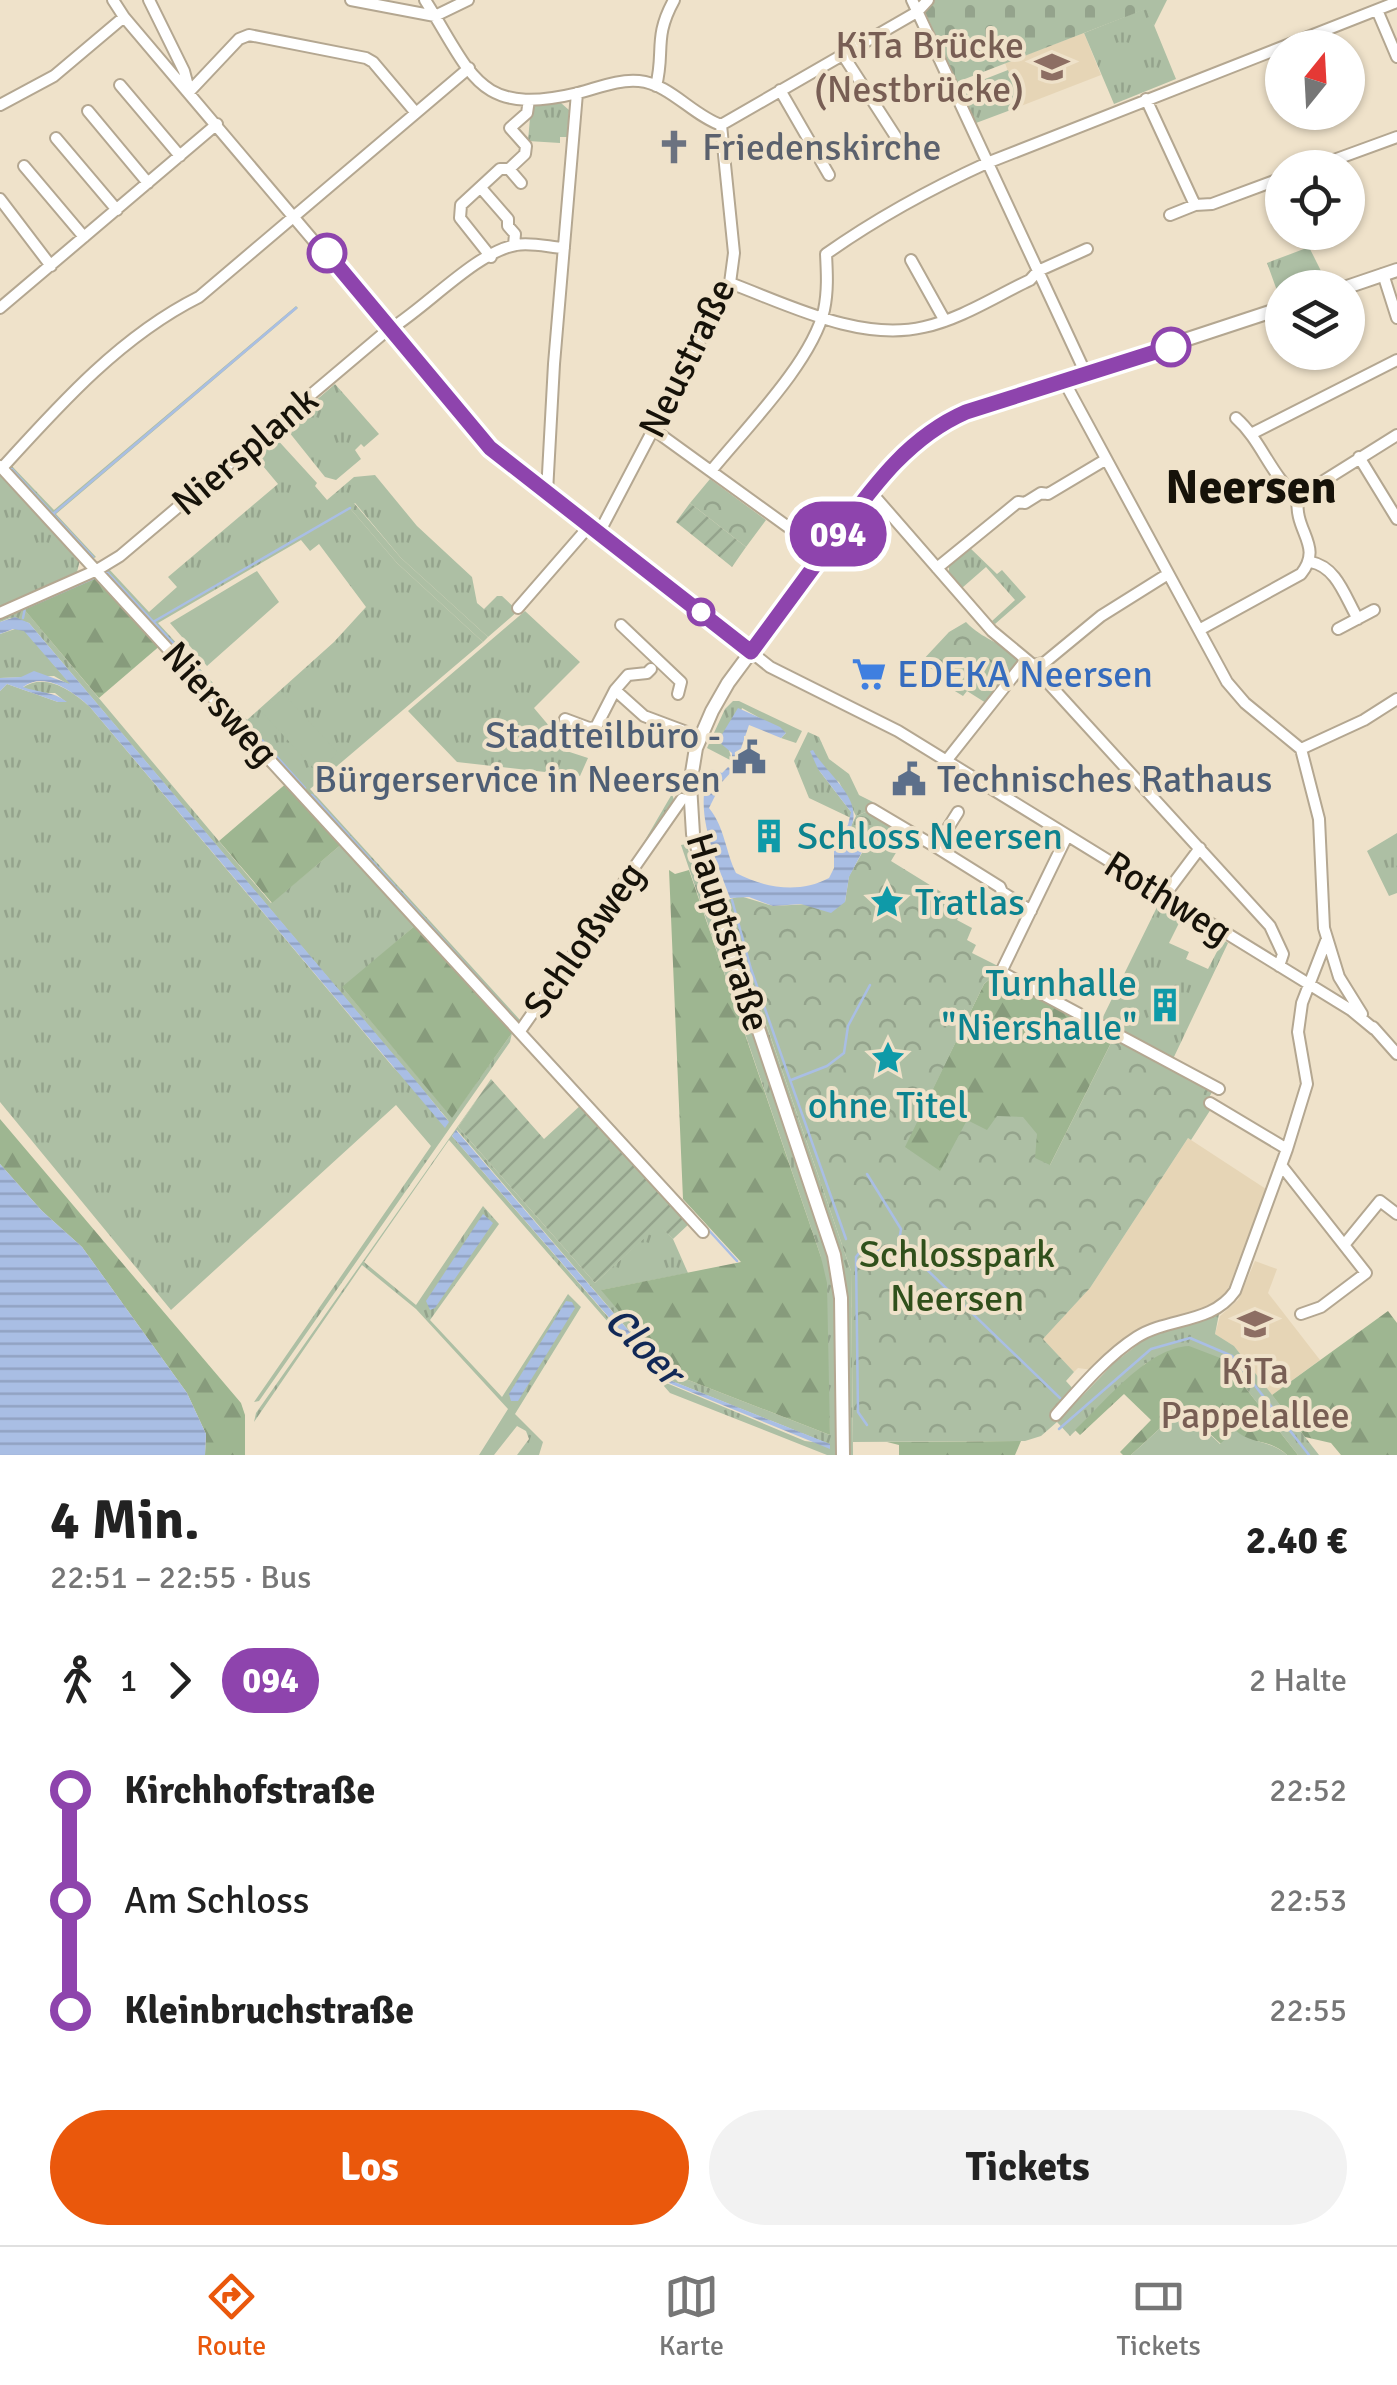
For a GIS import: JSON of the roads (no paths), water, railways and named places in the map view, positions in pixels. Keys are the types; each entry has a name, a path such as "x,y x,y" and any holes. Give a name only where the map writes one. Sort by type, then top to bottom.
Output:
{"street":[{"name":"Rothweg","path":"113,0 124,18 490,448 775,669 888,725 1310,985 1374,1029"},
{"path":"148,0 184,71 189,92"},
{"path":"351,0 435,16 468,0"},
{"path":"425,0 469,68 493,94 529,100 629,81 656,86 704,119 721,125 917,12 928,0"},
{"path":"656,86 660,32 674,0"},
{"path":"912,0 1086,374"},
{"path":"711,471 796,366 822,317 828,281 826,254 900,205 987,163 1397,2"},
{"path":"1377,10 1397,57"},
{"path":"0,106 54,76 124,18"},
{"path":"189,92 238,39 249,34 366,58 416,113"},
{"path":"843,55 896,137"},
{"path":"1,467 54,410 109,360 161,316 199,297 469,68"},
{"path":"120,85 180,156"},
{"path":"780,90 829,175"},
{"path":"547,492 577,93"},
{"path":"1146,98 1195,205"},
{"path":"491,257 460,218 461,205 500,170 508,169 525,154 526,146 510,128 526,114 529,100"},
{"path":"88,112 148,183"},
{"path":"0,308 217,124"},
{"name":"Neustraße","path":"518,608 595,528 654,430 730,283 734,253 721,125"},
{"path":"1361,150 1397,137"},
{"path":"56,138 117,210"},
{"path":"24,166 84,237"},
{"path":"508,169 521,183"},
{"path":"1170,215 1265,184"},
{"path":"481,188 508,220 515,234 514,245 564,248"},
{"path":"0,199 50,266"},
{"name":"Niersplank","path":"0,613 98,570 128,550 456,277 514,245"},
{"path":"730,283 822,317 866,328 921,328 945,321 1030,280 1038,271 1087,250"},
{"path":"911,260 945,321"},
{"path":"1365,280 1397,270"},
{"path":"1382,274 1397,318"},
{"name":"Hauptstraße","path":"843,1455 841,1298 834,1255 693,834 690,785 700,737 728,683 870,491 895,460 939,424 1265,314"},
{"path":"1253,433 1397,360"},
{"path":"1064,381 1232,690 1301,749 1319,818 1320,900 1327,940 1347,992 1397,1054"},
{"path":"1236,418 1253,433 1285,487 1298,496"},
{"path":"654,430 824,553"},
{"path":"1298,496 1397,435"},
{"path":"1359,457 1397,518"},
{"path":"937,568 1018,502 1048,494 1106,460"},
{"name":"Niersweg","path":"1,467 703,1232"},
{"path":"870,491 992,631 1030,662 1270,926 1283,954 1279,966"},
{"path":"1199,630 1302,574 1311,562 1311,551 1296,515 1298,496"},
{"path":"1311,562 1325,564 1331,571 1358,619"},
{"path":"1030,662 1044,663 1108,611 1168,574"},
{"path":"1338,629 1374,610"},
{"path":"620,625 680,682 678,694"},
{"path":"946,761 1030,662"},
{"path":"565,719 596,727 614,690 628,675 646,673 651,668"},
{"path":"614,690 644,716 700,737"},
{"path":"1301,749 1397,700"},
{"name":"Schloßweg","path":"520,1032 682,799"},
{"path":"872,809 1000,887 1032,911"},
{"path":"936,847 958,812"},
{"path":"1068,836 1001,972 1219,1089"},
{"path":"1164,896 1200,848"},
{"path":"1056,1414 1132,1340 1159,1324 1213,1313 1224,1306 1234,1291 1287,1149 1306,1084 1298,1032 1302,1004 1327,940"},
{"path":"1210,1104 1287,1149"},
{"path":"1281,1165 1366,1273 1321,1308 1301,1314"},
{"path":"1344,1245 1380,1201 1397,1214"}],"water":[{"path":"15,617 29,623 421,1087 449,1122 445,1128 90,707 67,689 49,682 23,687 67,702 7,684 0,691 0,678 21,677 34,671 70,684 24,631 13,629 0,634 0,622"},
{"path":"738,708 786,733 781,738 749,725 736,763 732,753 718,741"},
{"path":"810,751 848,796 854,816 851,827 862,852 849,877 845,902 831,913 801,904 773,906 749,897 730,898 705,816 706,784 712,769 722,773 728,767 733,770 709,808 736,873 770,885 806,886 829,878 834,868 834,839 848,825 851,812 818,769"},
{"path":"456,1130 672,1381 830,1444 830,1449 664,1381 452,1136"},
{"path":"0,1164 42,1211 82,1247 187,1393 206,1434 205,1455 0,1455"},
{"path":"483,1214 493,1223 430,1310 426,1301"},
{"path":"566,1301 575,1308 518,1401 511,1401 509,1394"}],"waterway":[{"path":"93,557 53,514 296,308"},
{"path":"10,467 53,514"},
{"path":"153,622 350,508"},
{"path":"107,572 202,674"},
{"path":"23,618 25,608 96,577"},
{"path":"211,684 305,788"},
{"path":"312,795 517,1021"},
{"path":"732,900 751,969 846,1239"},
{"path":"791,1080 827,1066 844,1053 848,1026 870,985"},
{"path":"527,1032 737,1261"},
{"path":"867,1174 901,1229 897,1252"},
{"path":"867,1425 858,1412 856,1257 862,1249 897,1252 920,1263 1060,1398"},
{"name":"Cloer","path":"1059,1429 1151,1349 1190,1338 1232,1356 1309,1455"}],"place":[{"name":"KiTa Brücke (Nestbrücke)","path":"1052,67"},
{"name":"Friedenskirche","path":"674,147"},
{"name":"EDEKA Neersen","path":"869,674"},
{"name":"Stadtteilbüro - Bürgerservice in Neersen","path":"749,757"},
{"name":"Technisches Rathaus","path":"909,779"},
{"name":"Schloss Neersen","path":"769,836"},
{"name":"Tratlas","path":"887,902"},
{"name":"Turnhalle \"Niershalle\"","path":"1165,1005"},
{"name":"ohne Titel","path":"888,1058"},
{"name":"KiTa Pappelallee","path":"1255,1324"}],"district":[{"name":"Neersen","path":"1251,487"}],"park label":[{"name":"Schlosspark Neersen","path":"957,1276"}]}
